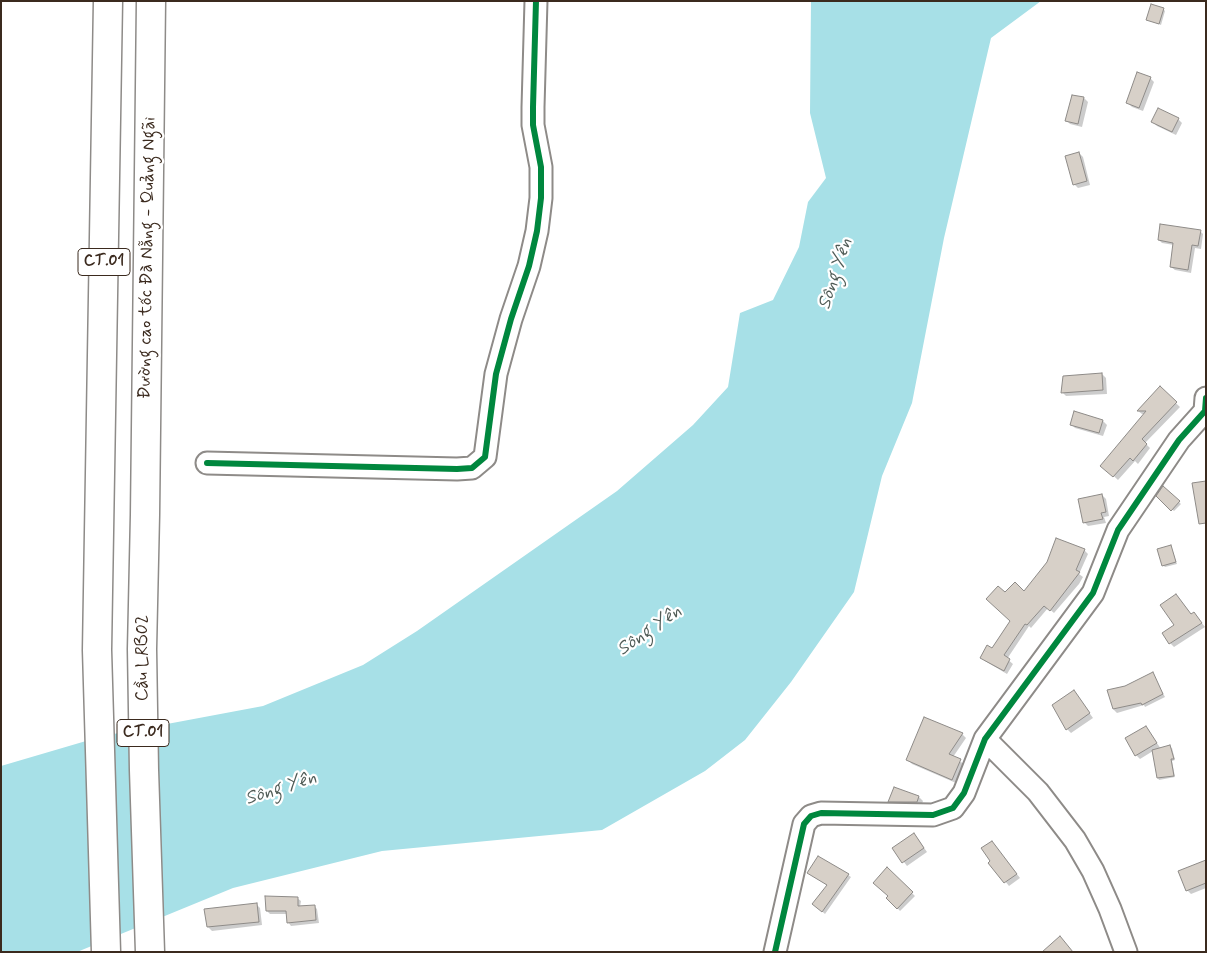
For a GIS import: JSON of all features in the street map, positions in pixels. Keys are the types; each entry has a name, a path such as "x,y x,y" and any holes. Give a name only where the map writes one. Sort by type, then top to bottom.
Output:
{"highway":[{"name":"CT.01","path":"106,952 98,670 108,1"},
{"name":"Đường cao tốc Đà Nẵng - Quảng Ngãi","path":"145,515 151,1"},
{"name":"Cầu LRB02","path":"145,515 142,649 150,952"}],"street":[{"path":"207,464 457,469 472,468 485,457 496,374 511,319 529,266 537,231 541,198 541,167 533,107 536,1"},
{"path":"775,952 804,824 811,816 821,814 933,815 953,808 964,793 985,740 1094,593 1118,530 1179,440 1205,411 1206,398"},
{"path":"985,740 1038,792 1074,840 1093,871 1126,952"}],"water":[{"name":"Sông Yên","path":"811,1 1041,1 991,38 944,238 912,403 882,476 854,592 791,682 745,740 705,771 602,830 382,851 233,888 77,952 1,952 1,766 103,736 263,706 363,665 417,631 617,491 693,425 728,387 740,313 773,300 799,247 808,202 826,178 810,113"}],"building":[{"path":"1151,4 1164,8 1159,24 1146,20"},
{"path":"1137,72 1151,77 1139,108 1126,103"},
{"path":"1072,95 1084,97 1078,124 1065,121"},
{"path":"1158,108 1179,118 1172,132 1151,122"},
{"path":"1079,152 1087,181 1073,185 1065,156"},
{"path":"1160,224 1201,230 1198,246 1192,245 1188,270 1170,267 1173,243 1158,240"},
{"path":"1102,373 1103,390 1061,393 1063,376"},
{"path":"1160,386 1177,402 1142,439 1147,444 1133,461 1130,458 1113,477 1100,466 1146,411 1137,411"},
{"path":"1074,411 1103,420 1099,433 1070,425"},
{"path":"1206,481 1206,523 1199,524 1192,483"},
{"path":"1163,486 1180,501 1171,511 1156,496"},
{"path":"1102,494 1106,512 1101,513 1103,519 1083,523 1078,499"},
{"path":"1056,538 1085,549 1076,570 1080,572 1050,611 1044,606 1027,625 1025,624 1004,655 1010,659 1004,671 980,658 987,645 992,648 1010,621 986,599 998,586 1005,592 1015,582 1024,591 1047,562"},
{"path":"1171,545 1176,562 1162,566 1157,549"},
{"path":"1176,594 1191,614 1194,612 1202,623 1169,644 1162,633 1174,625 1160,605"},
{"path":"1153,672 1163,694 1142,705 1141,703 1113,709 1107,690 1125,686"},
{"path":"1074,690 1090,713 1066,730 1052,705"},
{"path":"924,717 963,733 949,754 961,759 952,780 906,760"},
{"path":"1146,726 1157,743 1135,756 1125,738"},
{"path":"1170,745 1174,759 1171,759 1174,776 1157,778 1152,750"},
{"path":"894,787 919,796 917,802 888,802"},
{"path":"914,833 924,848 902,863 892,848"},
{"path":"992,841 1017,874 1004,883 988,863 990,861 981,848"},
{"path":"818,856 849,874 822,912 812,904 827,885 807,873"},
{"path":"1206,860 1206,883 1186,891 1178,871"},
{"path":"887,867 913,892 897,909 886,898 888,896 873,883"},
{"path":"265,896 298,897 298,906 315,905 316,920 287,923 286,911 266,911"},
{"path":"257,903 259,922 207,927 204,909"},
{"path":"1060,936 1073,952 1042,952"}],"cycle path":[{"path":"207,463 457,469 472,468 485,457 496,374 511,319 529,266 537,231 541,198 541,167 533,125 536,1"},
{"path":"775,952 804,824 811,816 821,813 933,815 953,808 964,793 985,739 1093,593 1118,530 1179,440 1205,411 1206,398"}]}
